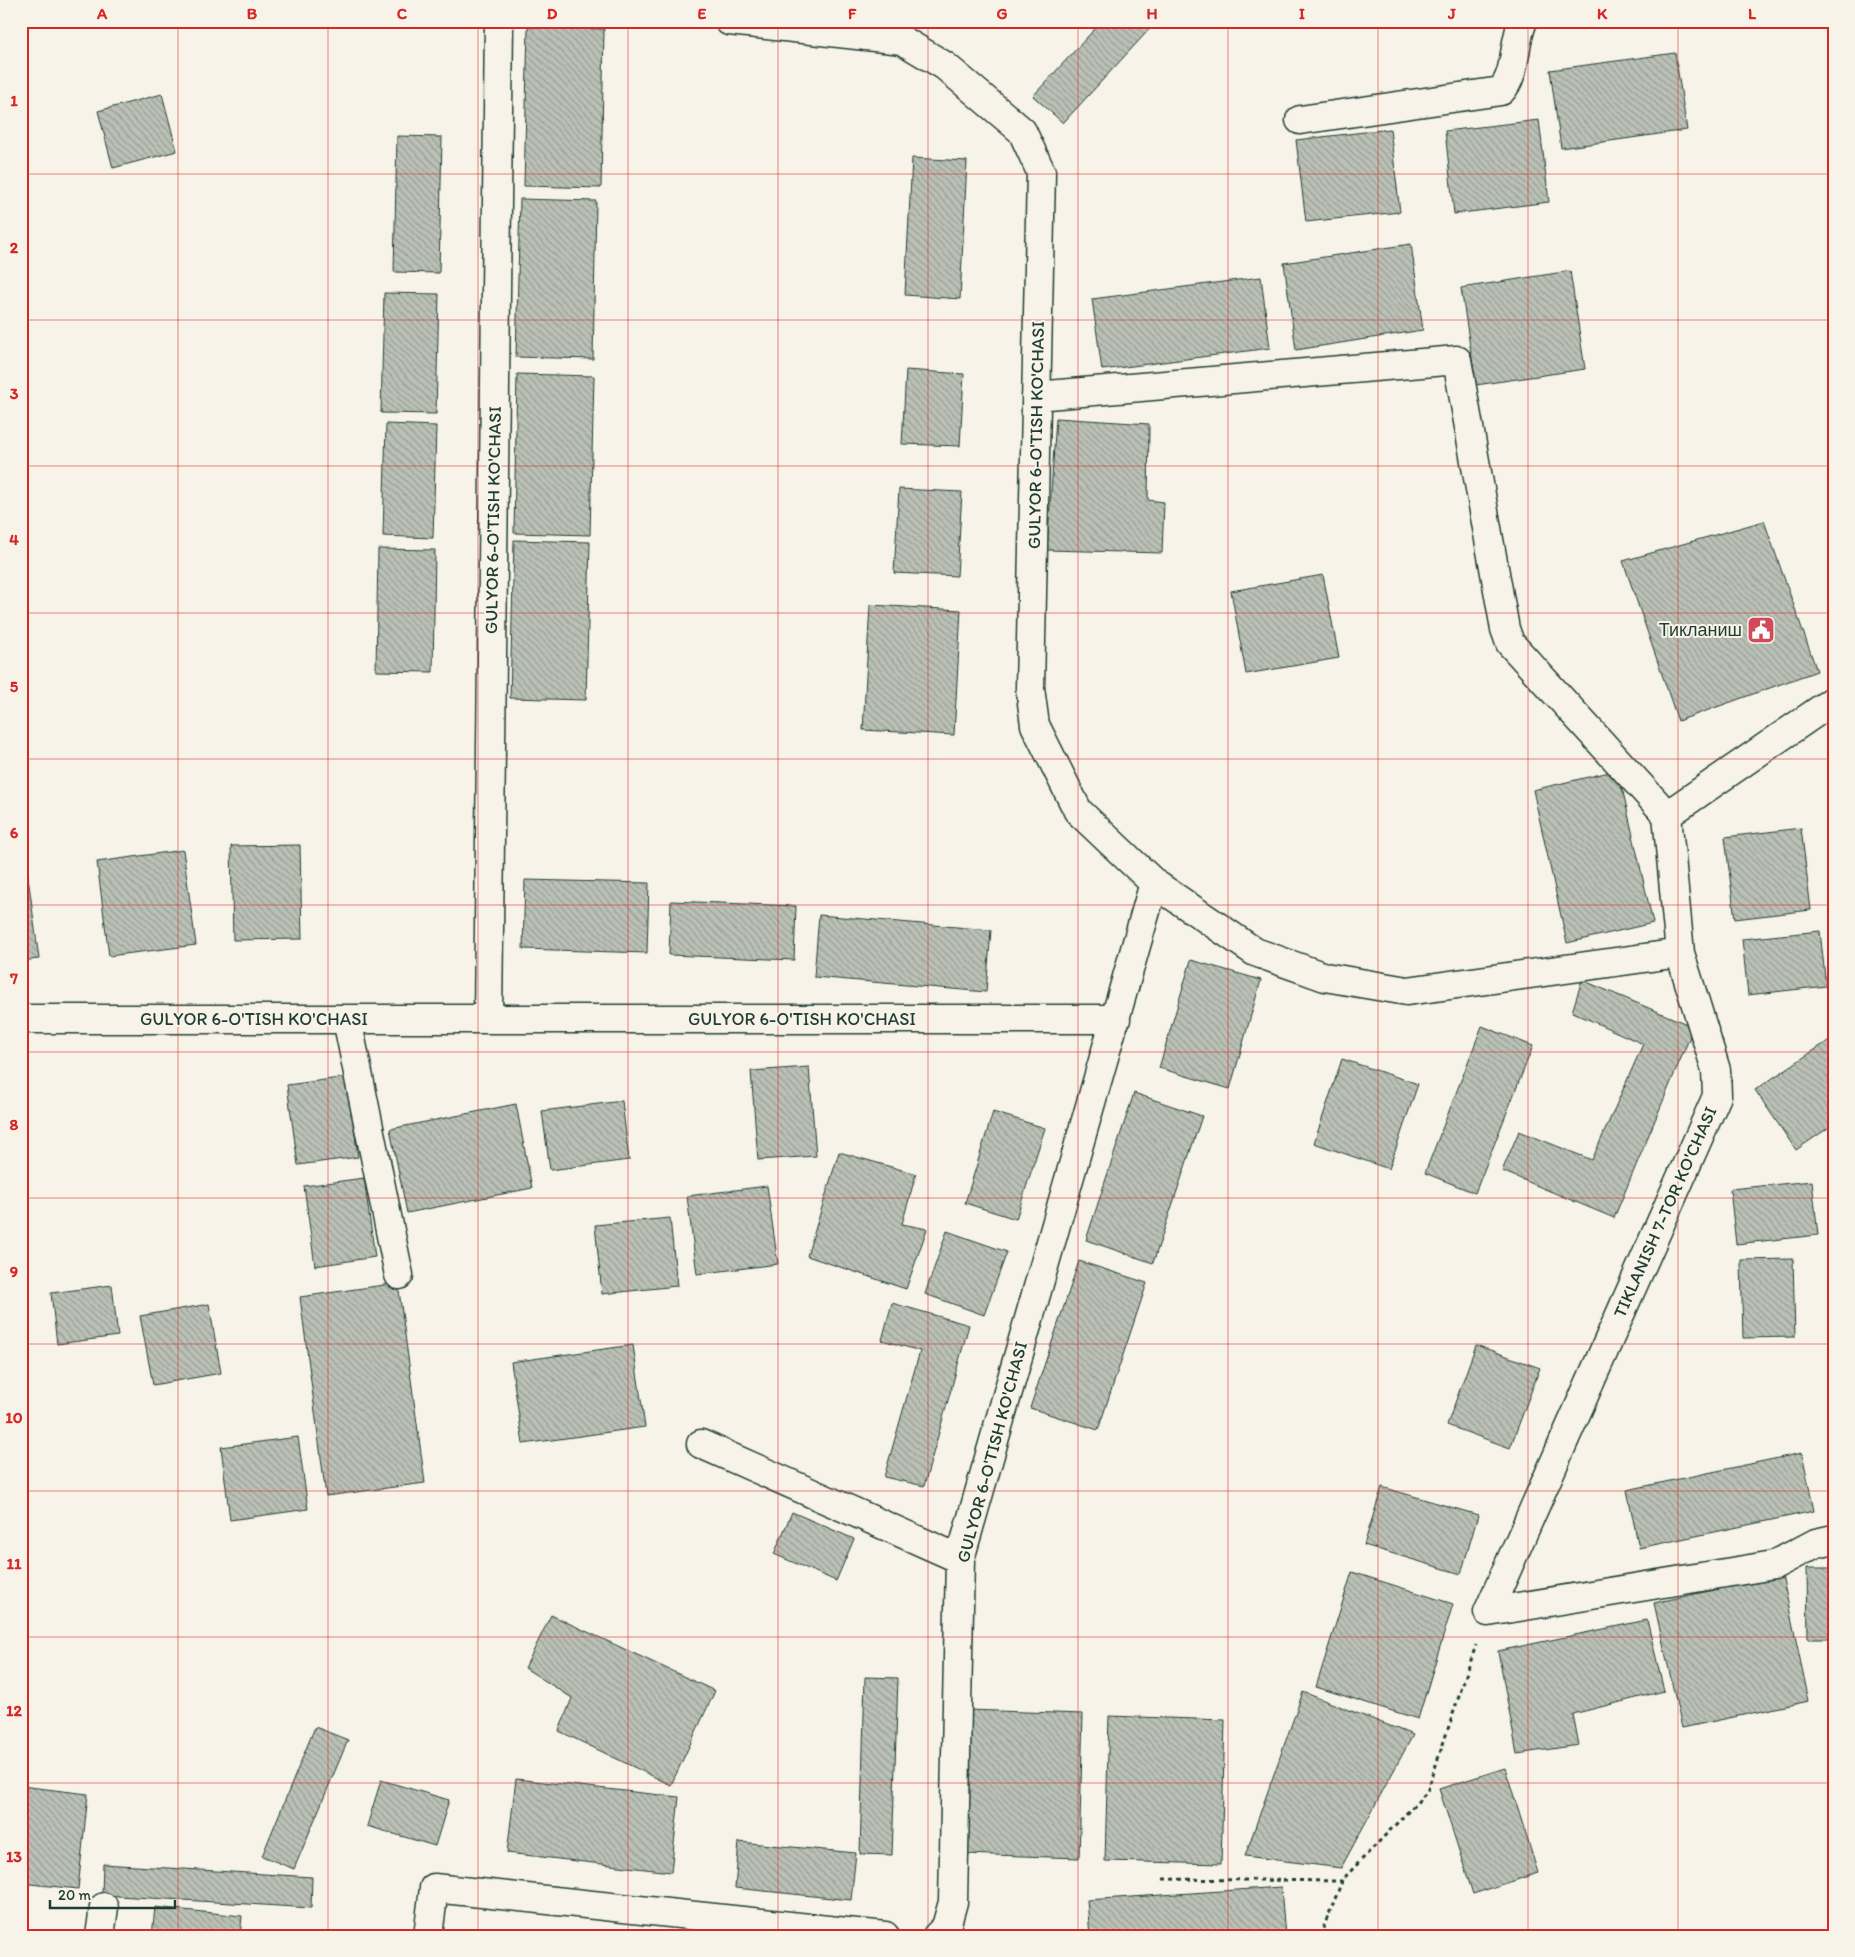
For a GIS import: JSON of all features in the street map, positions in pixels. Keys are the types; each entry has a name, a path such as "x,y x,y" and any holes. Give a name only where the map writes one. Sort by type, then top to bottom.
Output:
{"street":[{"name":"GULYOR 6-O'TISH KO'CHASI","path":"488,1019 499,21"},
{"name":"GULYOR 6-O'TISH KO'CHASI","path":"730,21 902,40 945,66 1022,131 1042,172 1030,688 1035,725 1078,811 1154,882 960,1559 953,1902 942,1931"},
{"path":"1300,120 1501,91 1508,83 1518,32 1523,21"},
{"path":"1036,396 1457,360 1505,629 1510,643 1667,815 1834,700"},
{"name":"TIKLANISH 7-TOR KO'CHASI","path":"1488,1612 1717,1096 1716,1070 1680,953 1667,815"},
{"path":"1154,882 1256,952 1325,977 1407,991 1680,953"},
{"name":"GULYOR 6-O'TISH KO'CHASI","path":"21,1019 1116,1019"},
{"path":"347,1019 399,1275"},
{"path":"701,1444 960,1559"},
{"path":"1488,1612 1774,1565 1816,1543 1834,1539"},
{"path":"428,1936 434,1888 885,1936"},
{"path":"100,1936 104,1906"}],"path":[{"path":"1320,1936 1342,1881 1427,1792 1488,1612"},
{"path":"1163,1879 1342,1881"}],"building":[{"path":"1102,21 1157,21 1063,123 1033,96"},
{"path":"528,27 604,29 601,188 524,186"},
{"path":"1675,53 1687,130 1561,148 1550,70"},
{"path":"162,94 177,151 113,168 98,111"},
{"path":"1539,120 1549,202 1454,214 1445,131"},
{"path":"1390,129 1400,212 1306,222 1296,140"},
{"path":"397,136 442,137 439,273 394,272"},
{"path":"912,158 967,161 960,299 905,295"},
{"path":"520,199 596,201 593,359 516,357"},
{"path":"1411,244 1423,330 1296,350 1284,263"},
{"path":"1570,271 1585,369 1476,385 1461,288"},
{"path":"1261,277 1270,348 1102,370 1092,299"},
{"path":"384,293 439,294 436,414 381,413"},
{"path":"906,370 964,374 960,446 902,444"},
{"path":"517,374 594,376 590,535 514,533"},
{"path":"1056,418 1149,424 1148,500 1164,502 1162,553 1047,550"},
{"path":"386,424 436,426 433,538 383,536"},
{"path":"899,489 962,492 957,576 894,573"},
{"path":"1764,521 1817,671 1678,721 1623,561"},
{"path":"514,540 590,542 586,700 510,698"},
{"path":"378,549 435,550 433,672 376,671"},
{"path":"1323,575 1339,658 1246,674 1231,591"},
{"path":"870,605 961,610 954,735 863,730"},
{"path":"1618,770 1653,923 1567,943 1533,790"},
{"path":"21,825 39,959 21,961"},
{"path":"1801,828 1811,910 1735,919 1725,837"},
{"path":"300,845 302,939 233,940 231,846"},
{"path":"183,850 196,945 109,956 97,862"},
{"path":"525,880 649,883 647,953 523,949"},
{"path":"671,901 796,906 794,960 669,955"},
{"path":"819,915 991,930 986,992 814,977"},
{"path":"1820,931 1826,986 1748,995 1742,939"},
{"path":"1191,960 1261,980 1230,1089 1159,1068"},
{"path":"1582,980 1694,1027 1614,1218 1502,1171 1519,1131 1592,1160 1643,1044 1572,1012"},
{"path":"1482,1026 1533,1046 1475,1193 1425,1173"},
{"path":"1834,1037 1834,1124 1796,1150 1755,1090"},
{"path":"1342,1059 1418,1084 1389,1169 1314,1143"},
{"path":"809,1067 816,1156 758,1160 751,1071"},
{"path":"347,1077 358,1157 298,1165 287,1085"},
{"path":"1134,1093 1202,1116 1153,1263 1086,1240"},
{"path":"622,1101 629,1160 550,1170 542,1111"},
{"path":"516,1104 532,1188 407,1213 390,1129"},
{"path":"993,1112 1045,1128 1016,1219 965,1203"},
{"path":"839,1152 916,1174 902,1224 927,1229 906,1289 807,1256"},
{"path":"364,1178 375,1257 315,1266 304,1186"},
{"path":"1812,1181 1818,1235 1736,1244 1730,1189"},
{"path":"767,1186 778,1264 697,1274 687,1196"},
{"path":"670,1218 677,1286 602,1294 595,1225"},
{"path":"947,1231 1007,1252 984,1315 925,1294"},
{"path":"1793,1259 1795,1337 1743,1338 1741,1260"},
{"path":"1079,1261 1147,1283 1098,1430 1030,1408"},
{"path":"398,1283 425,1483 326,1496 300,1297"},
{"path":"112,1285 118,1336 57,1344 51,1293"},
{"path":"892,1303 969,1325 924,1486 884,1477 920,1351 882,1340"},
{"path":"209,1304 221,1373 153,1385 140,1316"},
{"path":"633,1345 645,1427 523,1444 511,1362"},
{"path":"1476,1345 1540,1368 1510,1448 1447,1425"},
{"path":"298,1437 308,1509 230,1520 221,1447"},
{"path":"1802,1453 1814,1511 1639,1548 1627,1490"},
{"path":"1382,1487 1478,1515 1461,1574 1364,1545"},
{"path":"792,1512 854,1539 836,1581 774,1554"},
{"path":"1807,1568 1834,1568 1834,1639 1808,1639"},
{"path":"1352,1572 1453,1604 1418,1719 1316,1687"},
{"path":"1782,1575 1809,1701 1682,1728 1654,1603"},
{"path":"551,1615 715,1691 671,1785 559,1731 572,1698 525,1668"},
{"path":"1647,1620 1664,1691 1573,1714 1579,1745 1517,1754 1498,1651"},
{"path":"865,1677 898,1678 892,1855 860,1854"},
{"path":"1303,1692 1413,1735 1341,1868 1245,1856"},
{"path":"968,1710 1083,1714 1079,1858 964,1854"},
{"path":"1109,1716 1225,1720 1221,1864 1105,1861"},
{"path":"315,1727 348,1740 294,1869 262,1856"},
{"path":"1505,1768 1538,1873 1473,1894 1439,1789"},
{"path":"516,1779 679,1797 671,1872 507,1853"},
{"path":"381,1780 449,1800 435,1846 367,1826"},
{"path":"21,1786 88,1794 78,1889 21,1883"},
{"path":"739,1842 856,1853 851,1900 735,1888"},
{"path":"103,1864 312,1877 311,1908 102,1895"},
{"path":"1281,1887 1285,1936 1090,1936 1087,1900"},
{"path":"155,1907 242,1916 240,1936 152,1936"}],"place":[{"name":"Тикланиш","path":"1761,630"}]}
